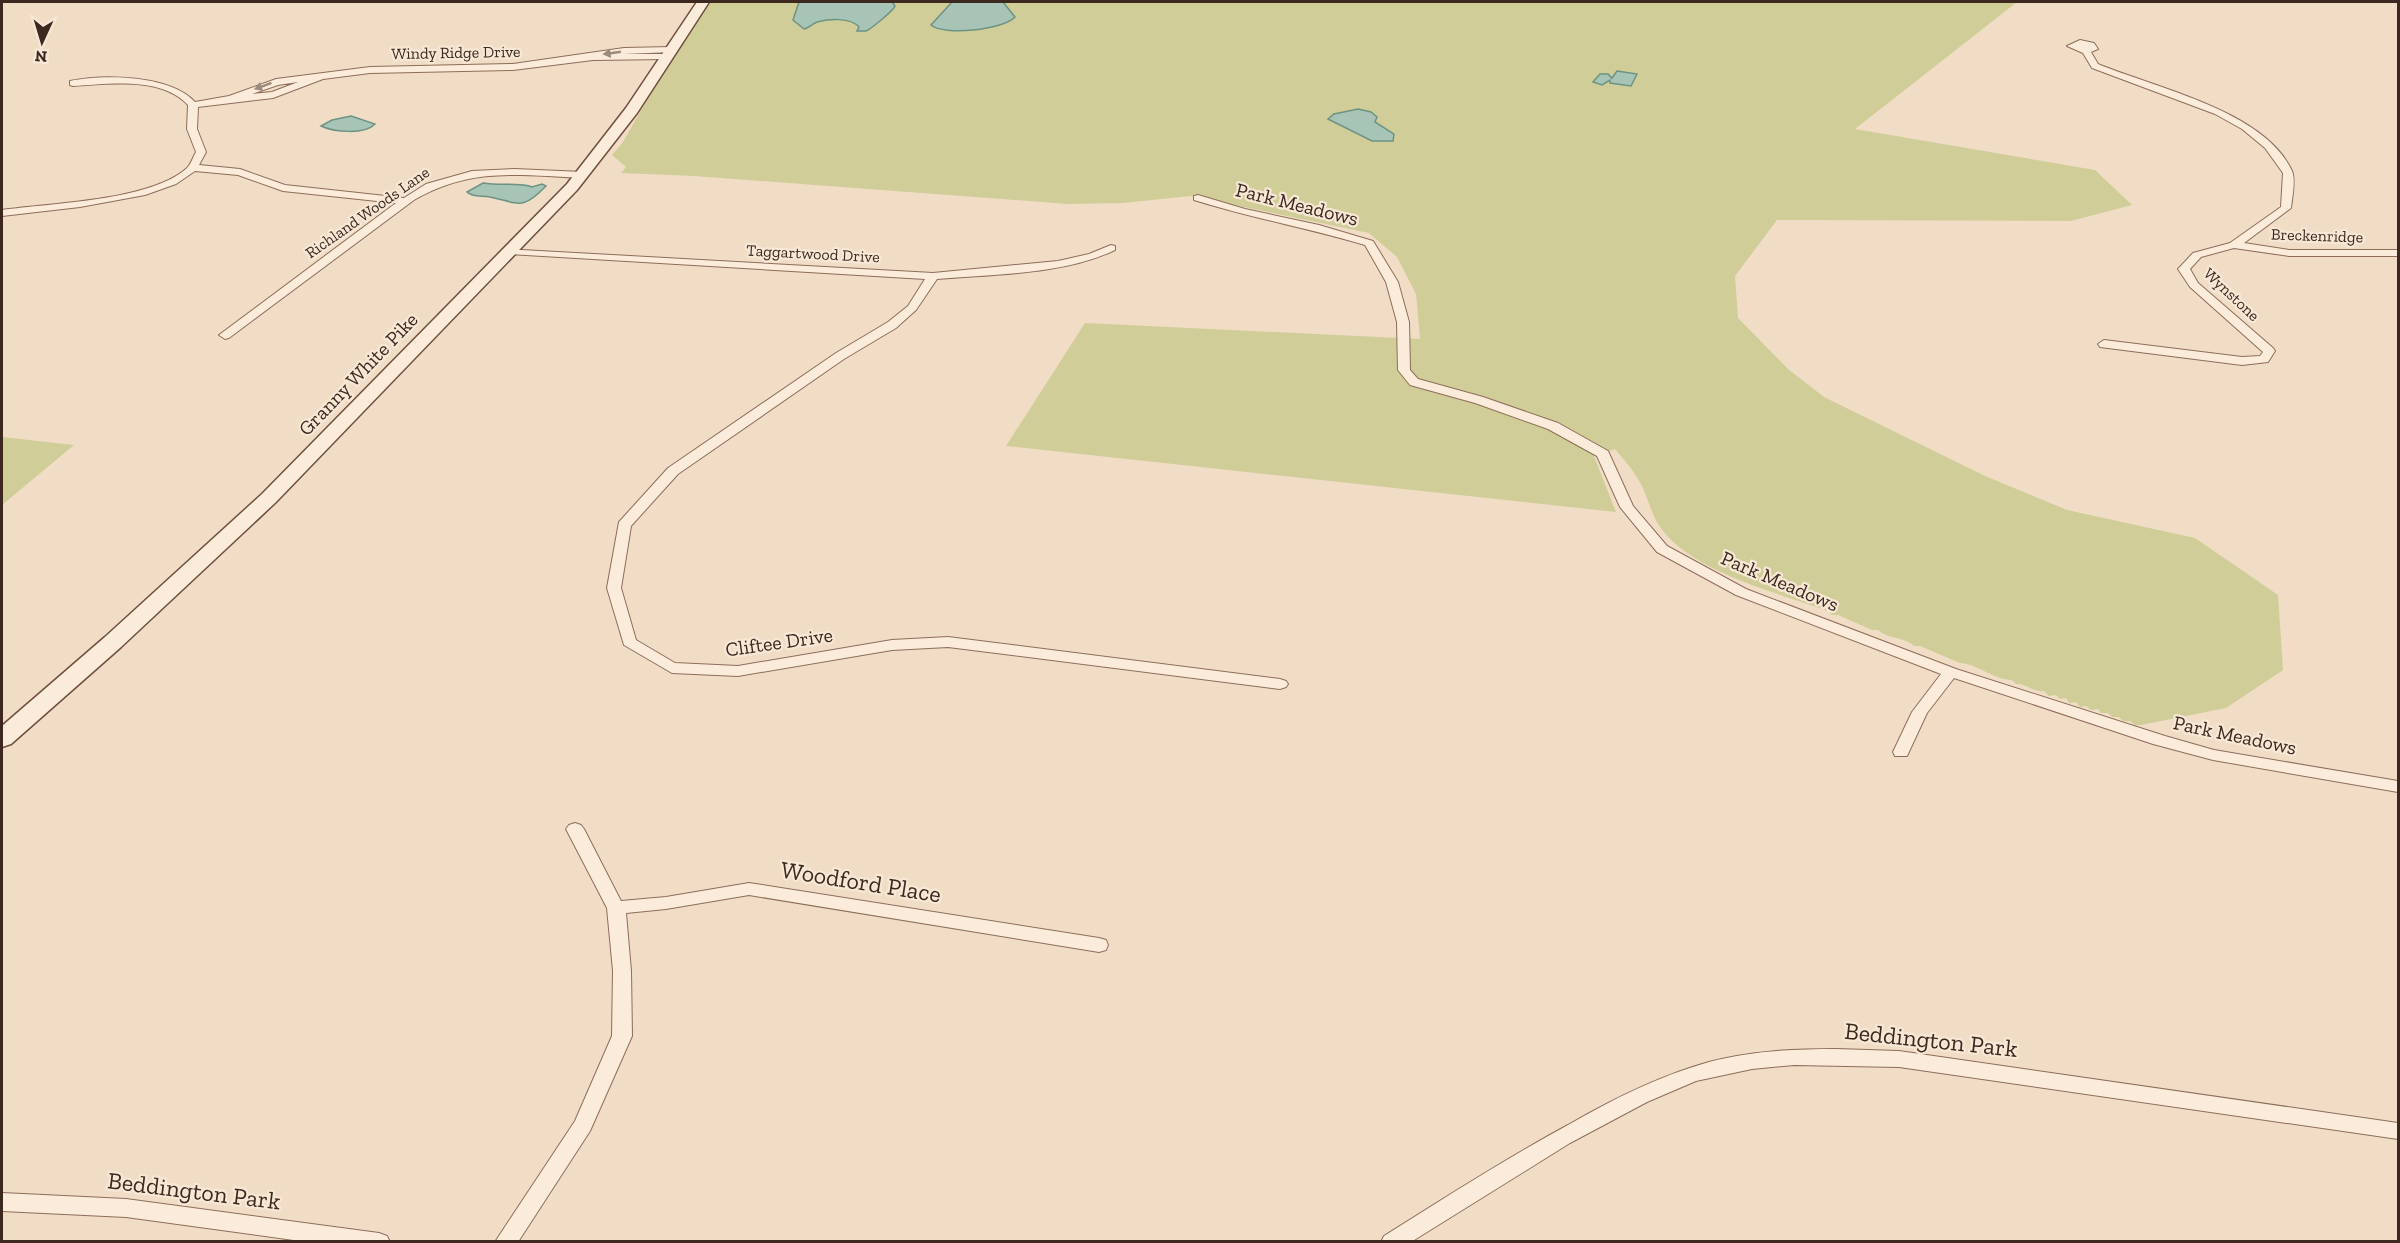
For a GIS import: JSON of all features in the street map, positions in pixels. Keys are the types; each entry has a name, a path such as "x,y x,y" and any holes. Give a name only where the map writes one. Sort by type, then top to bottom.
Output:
{"main road":[{"name":"Granny White Pike","path":"2,739 113,642 269,498 583,175 632,110 703,2"}],"street":[{"name":"Wynstone","path":"2086,51 2095,66 2127,80 2218,112 2245,127 2269,146 2288,173 2286,208 2234,245 2197,255 2184,269 2194,285 2270,351 2264,359 2242,361 2104,344"},
{"name":"Windy Ridge Drive","path":"193,105 231,99 276,81 398,68 522,66 593,57 669,53"},
{"path":"2,213 120,198 168,183 193,168 199,160 201,152 192,129 193,105 181,93 157,86 118,82 73,83"},
{"path":"193,168 240,171 283,188 406,201"},
{"name":"Richland Woods Lane","path":"225,335 406,201 434,183 465,174 583,175"},
{"name":"Park Meadows","path":"1198,198 1243,212 1319,228 1369,243 1392,282 1403,322 1404,370 1414,382 1479,400 1553,426 1603,454 1627,507 1662,549 1731,586 1951,672 2159,740 2213,755 2398,787"},
{"name":"Breckenridge","path":"2234,245 2289,253 2398,253"},
{"name":"Taggartwood Drive","path":"509,251 933,276 1058,264 1092,257 1110,248"},
{"name":"Cliftee Drive","path":"933,276 912,308 892,325 840,356 673,471 624,525 614,588 629,642 672,668 738,671 892,645 948,642 1280,684"},
{"path":"1901,752 1920,712 1951,672"},
{"path":"506,1242 583,1125 622,1036 622,971 616,908 575,829"},
{"name":"Woodford Place","path":"616,908 666,903 749,889 1099,945"},
{"name":"Beddington Park","path":"1392,1242 1533,1153 1659,1085 1730,1065 1774,1059 1838,1056 1899,1059 2398,1131"},
{"name":"Beddington Park","path":"2,1202 126,1208 379,1242"}],"shaded area":[{"path":"709,2 2017,2 1855,129 2095,170 2132,205 2071,221 1777,220 1735,276 1738,318 1788,369 1824,397 1985,476 2067,510 2195,538 2278,595 2283,670 2226,708 2141,725 2123,721 2119,717 2112,717 2108,713 2101,713 2098,709 2080,707 2076,702 2069,703 2066,698 2060,699 2056,695 2049,696 2044,691 2016,684 2012,680 1960,663 1920,646 1914,646 1878,630 1872,630 1838,615 1832,615 1828,611 1760,588 1712,568 1672,541 1658,524 1639,481 1615,449 1594,456 1616,512 1006,446 1085,323 1420,339 1416,294 1397,257 1369,233 1191,196 1123,203 1068,204 694,176 621,173 626,167 612,155 623,142 663,71"},
{"path":"799,2 892,2 895,6 866,31 857,31 859,27 855,24 839,20 817,22 804,29 793,20"},
{"path":"952,2 1003,2 1015,17 999,25 973,30 948,30 931,25"},
{"path":"1617,71 1637,74 1631,86 1610,83 1610,80 1602,85 1593,82 1600,74 1608,74 1612,78"},
{"path":"1358,109 1371,112 1377,117 1375,122 1394,134 1393,141 1372,141 1328,119 1334,114"},
{"path":"351,116 375,124 357,131 333,130 321,126 332,120"},
{"path":"483,183 532,187 542,184 546,186 531,199 514,203 487,196 475,196 467,192"},
{"path":"2,437 74,445 2,505"}]}
